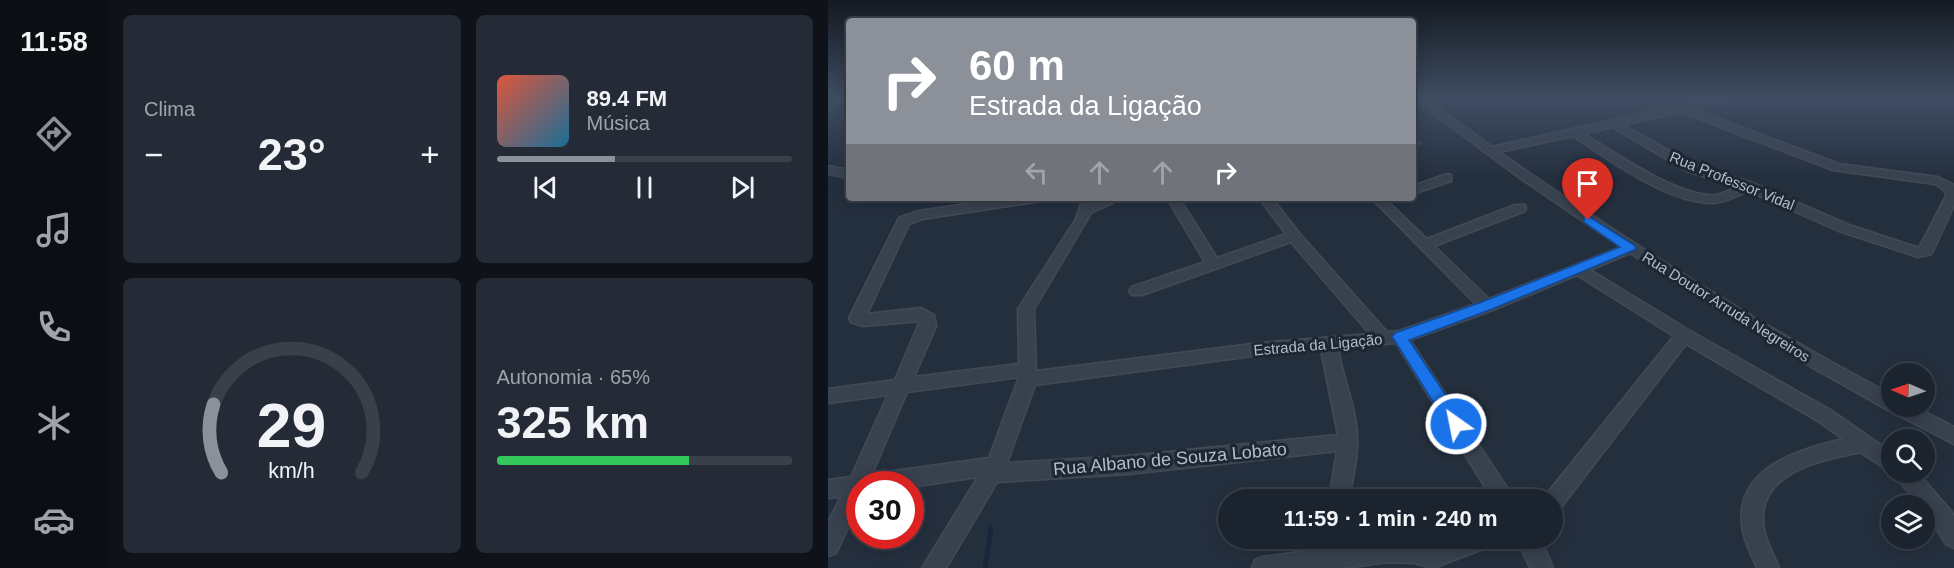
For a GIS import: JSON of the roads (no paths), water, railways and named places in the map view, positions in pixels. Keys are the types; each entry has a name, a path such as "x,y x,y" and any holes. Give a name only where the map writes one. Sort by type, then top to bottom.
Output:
{"street":[{"name":"Rua Doutor Arruda Negreiros","path":"1453,125 1630,248 1795,350 1881,398"},
{"path":"1490,152 1606,125"},
{"name":"Rua Professor Vidal","path":"1615,125 1691,168 1748,186 1831,223 1918,252 1926,251 1952,196 1950,189 1938,181 1837,167 1724,125"},
{"path":"1574,132 1647,177 1704,199 1713,200 1748,186"},
{"path":"828,170 846,173"},
{"path":"1416,189 1447,177"},
{"path":"863,471 926,333 928,319 921,314 913,313 863,320 857,318 904,221 911,216 1014,201"},
{"path":"1175,201 1214,264"},
{"path":"1267,201 1294,236 1392,338 1497,489"},
{"path":"1385,201 1424,245 1487,306"},
{"path":"933,568 995,470 1028,374 1026,309 1088,204"},
{"path":"1424,245 1520,208"},
{"path":"1137,291 1294,236"},
{"name":"Estrada da Ligação","path":"828,396 1260,349 1392,338 1487,306 1630,248"},
{"path":"1578,269 1684,335 1802,402 1881,456"},
{"path":"1563,489 1684,335"},
{"path":"1329,344 1337,387 1345,413 1348,442 1341,489"},
{"path":"1917,417 1954,436"},
{"name":"Rua Albano de Souza Lobato","path":"924,477 995,470 1128,465 1348,442"},
{"path":"1768,568 1752,522 1753,506 1769,477 1806,457 1864,443"},
{"path":"1914,483 1940,511 1954,537"},
{"name":"Rua Albano de Souza Lobato","path":"828,489 846,485"},
{"path":"828,545 846,508"},
{"path":"1263,568 1330,549"},
{"path":"1357,549 1402,551 1432,563 1462,549"},
{"path":"1533,549 1542,568"}],"waterway":[{"path":"985,568 991,529"}]}
